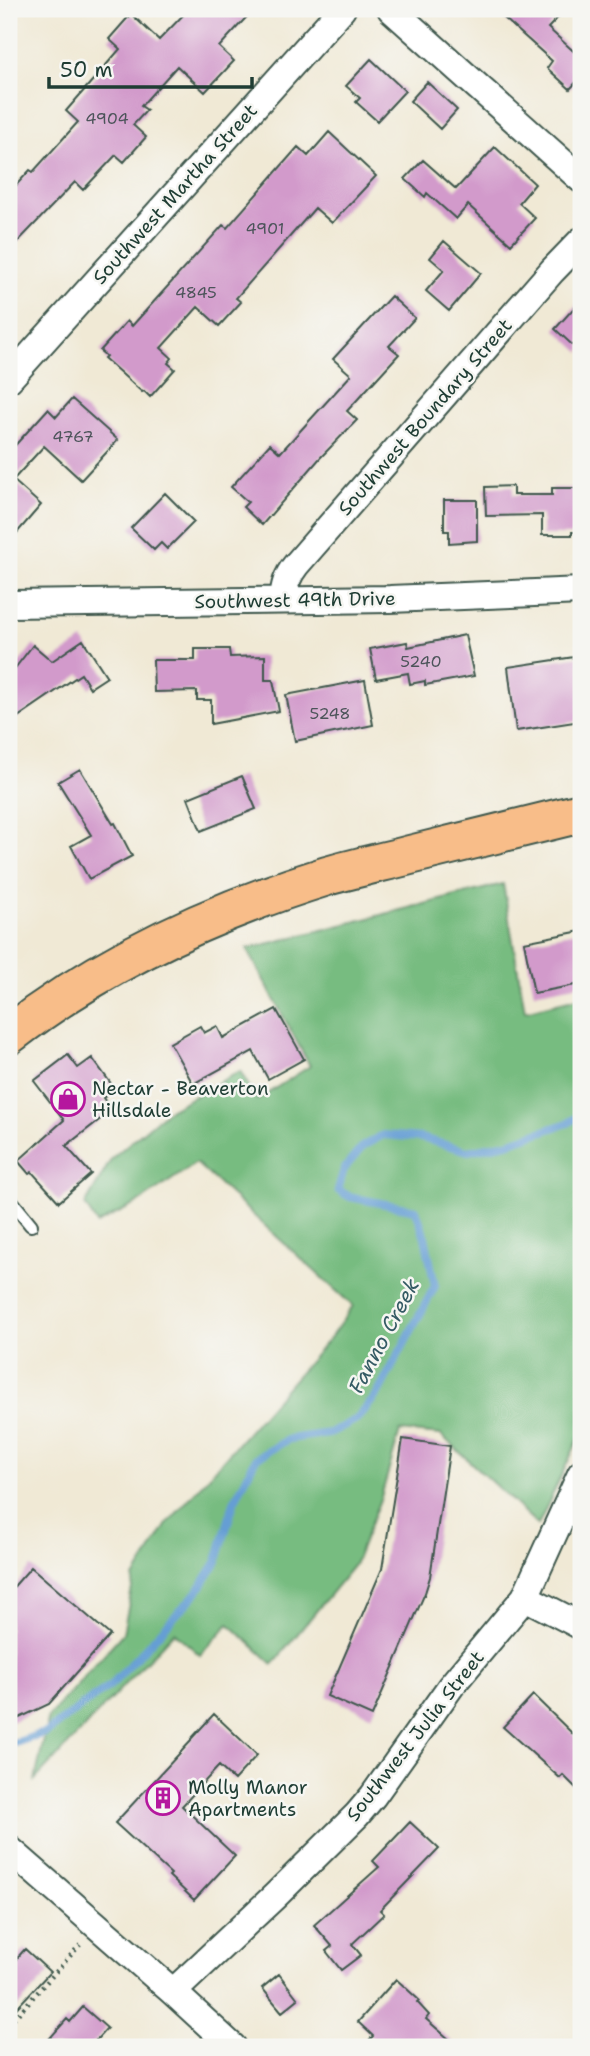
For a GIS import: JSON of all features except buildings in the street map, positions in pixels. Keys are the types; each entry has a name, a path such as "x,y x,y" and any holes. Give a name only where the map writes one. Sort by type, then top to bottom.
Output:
{"main road":[{"path":"9,1035 56,1002 133,956 201,922 330,876 581,813"}],"street":[{"name":"Southwest Martha Street","path":"9,379 342,9"},
{"path":"391,9 581,179"},
{"name":"Southwest Boundary Street","path":"283,600 284,585 296,565 515,312 581,241"},
{"name":"Southwest 49th Drive","path":"9,604 390,599 581,591"},
{"name":"Southwest Julia Street","path":"173,1992 357,1815 387,1777 451,1686 525,1597 581,1474"},
{"path":"525,1597 581,1626"},
{"path":"9,1849 233,2047"}],"lane":[{"path":"9,1198 31,1225"}],"path":[{"path":"9,2024 97,1926"}],"green space":[{"path":"503,884 525,1011 581,997 581,1434 538,1525 441,1435 400,1431 381,1497 354,1565 273,1664 229,1624 200,1655 174,1632 35,1780 49,1716 123,1633 134,1578 167,1524 330,1338 353,1306 196,1163 138,1203 97,1224 85,1205 112,1158 167,1111 240,1071 257,1100 310,1066 247,949"}],"waterway":[{"name":"Fanno Creek","path":"9,1745 47,1732 113,1683 198,1591 217,1561 234,1502 256,1458 289,1439 330,1433 357,1419 377,1395 435,1286 425,1237 416,1210 350,1197 338,1190 344,1169 363,1146 383,1135 421,1138 468,1151 507,1143 568,1123 581,1115"}],"place":[{"name":"Nectar - Beaverton Hillsdale","path":"68,1099"},
{"name":"Molly Manor Apartments","path":"163,1798"}]}
